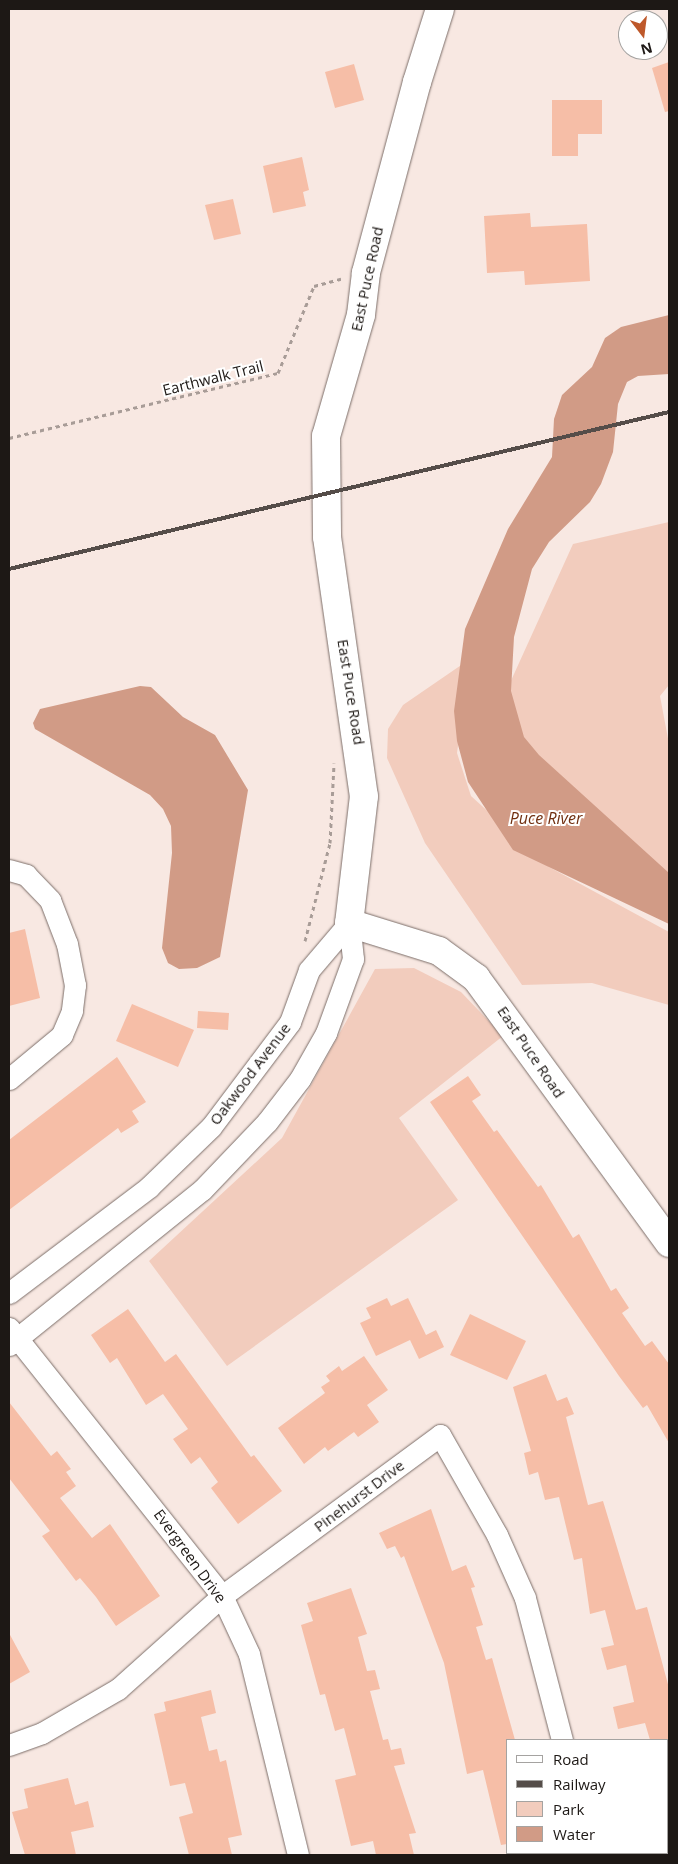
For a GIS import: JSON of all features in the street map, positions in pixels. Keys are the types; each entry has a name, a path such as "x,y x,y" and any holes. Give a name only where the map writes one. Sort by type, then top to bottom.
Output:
{"main road":[{"name":"East Puce Road","path":"440,9 366,273 361,315 326,436 327,537 364,796 349,923 439,951 476,978 669,1243"}],"street":[{"path":"9,870 26,875 50,900 67,944 75,985 72,1011 62,1034 9,1079"},
{"name":"Oakwood Avenue","path":"9,1293 149,1187 211,1127 290,1022 309,970 349,923"},
{"path":"12,1337 202,1190 267,1122 300,1080 326,1033 353,959 349,923"},
{"name":"Evergreen Drive","path":"12,1337 222,1596 249,1654 298,1855"},
{"name":"Pinehurst Drive","path":"9,1745 42,1733 118,1689 222,1596 440,1435 497,1535 525,1598 562,1739"}],"path":[{"name":"Earthwalk Trail","path":"9,438 278,373 314,286 366,273"},
{"path":"305,943 330,843 334,754"}],"green space":[{"path":"669,522 669,685 660,696 669,744 669,889 495,716 573,544"},
{"path":"470,659 457,753 471,796 549,867 669,932 669,1005 592,983 522,985 425,843 387,758 388,729 403,705"},
{"path":"414,968 461,992 503,1036 399,1118 458,1200 227,1366 149,1261 282,1138 375,969"}],"water":[{"name":"Puce River","path":"669,315 669,374 638,376 627,382 618,404 613,452 601,484 590,502 549,542 532,569 514,637 511,691 524,737 539,755 669,873 669,924 513,850 468,782 457,741 454,711 465,629 508,529 552,457 554,419 562,395 592,367 605,338 621,327"},
{"path":"140,686 151,687 183,717 215,735 248,790 220,957 197,968 179,969 168,963 162,948 172,853 171,826 163,809 150,795 35,729 33,723 40,709"}],"building":[{"path":"669,62 669,111 665,112 652,68"},
{"path":"354,64 364,100 335,108 325,72"},
{"path":"552,100 602,100 602,134 578,134 578,156 552,156"},
{"path":"302,157 309,190 303,192 306,206 273,213 263,166"},
{"path":"233,199 241,234 214,240 205,205"},
{"path":"530,213 531,227 587,224 590,281 525,285 524,271 487,273 484,216"},
{"path":"25,929 40,998 9,1006 9,933"},
{"path":"132,1004 194,1030 178,1067 116,1041"},
{"path":"198,1011 229,1013 228,1030 197,1028"},
{"path":"117,1057 146,1102 132,1111 139,1122 121,1133 118,1128 9,1210 9,1140"},
{"path":"468,1076 481,1095 472,1101 494,1132 497,1130 538,1187 541,1185 573,1238 579,1234 611,1291 616,1288 629,1308 622,1313 645,1346 652,1341 669,1364 669,1443 647,1405 643,1408 619,1376 430,1102"},
{"path":"387,1298 391,1306 408,1298 426,1335 436,1330 444,1347 419,1359 410,1340 376,1356 360,1323 371,1318 366,1308"},
{"path":"128,1309 165,1362 176,1354 251,1457 254,1455 282,1491 238,1524 211,1488 218,1482 200,1457 191,1464 173,1439 188,1429 163,1394 146,1405 117,1358 110,1363 91,1335"},
{"path":"470,1314 526,1341 507,1380 450,1355"},
{"path":"364,1356 388,1390 367,1405 379,1422 358,1437 354,1432 328,1451 325,1447 304,1464 278,1428 325,1393 321,1387 330,1381 326,1376 339,1366 342,1371"},
{"path":"546,1374 557,1401 567,1397 574,1414 566,1417 588,1505 603,1501 636,1610 647,1607 669,1688 669,1740 650,1739 645,1723 618,1729 613,1707 634,1702 626,1665 607,1670 601,1648 614,1645 605,1610 590,1614 582,1558 574,1560 559,1497 545,1500 538,1472 529,1475 524,1453 531,1451 513,1387"},
{"path":"9,1402 51,1456 57,1451 71,1469 66,1472 76,1486 60,1498 92,1538 110,1524 160,1596 116,1626 96,1597 80,1578 76,1581 42,1536 50,1531 9,1478"},
{"path":"431,1509 452,1571 466,1565 475,1587 471,1588 483,1625 476,1627 486,1660 492,1658 515,1739 506,1739 506,1844 501,1845 483,1770 467,1774 444,1663 404,1556 401,1558 395,1546 387,1549 379,1533"},
{"path":"351,1588 367,1634 358,1637 367,1671 375,1670 380,1689 370,1691 383,1740 388,1739 391,1750 401,1748 405,1764 394,1766 416,1833 409,1834 414,1855 376,1855 373,1841 351,1846 335,1780 356,1775 344,1728 335,1731 325,1694 320,1695 301,1625 313,1621 307,1603"},
{"path":"9,1633 30,1672 9,1684"},
{"path":"211,1690 216,1713 201,1717 209,1751 217,1749 220,1762 226,1760 242,1835 228,1838 232,1855 189,1855 179,1817 193,1813 185,1783 170,1786 154,1714 166,1711 164,1702"},
{"path":"68,1778 75,1805 88,1801 94,1827 71,1832 76,1855 25,1855 12,1812 28,1808 24,1789"}],"railway":[{"path":"9,569 669,412"}]}
